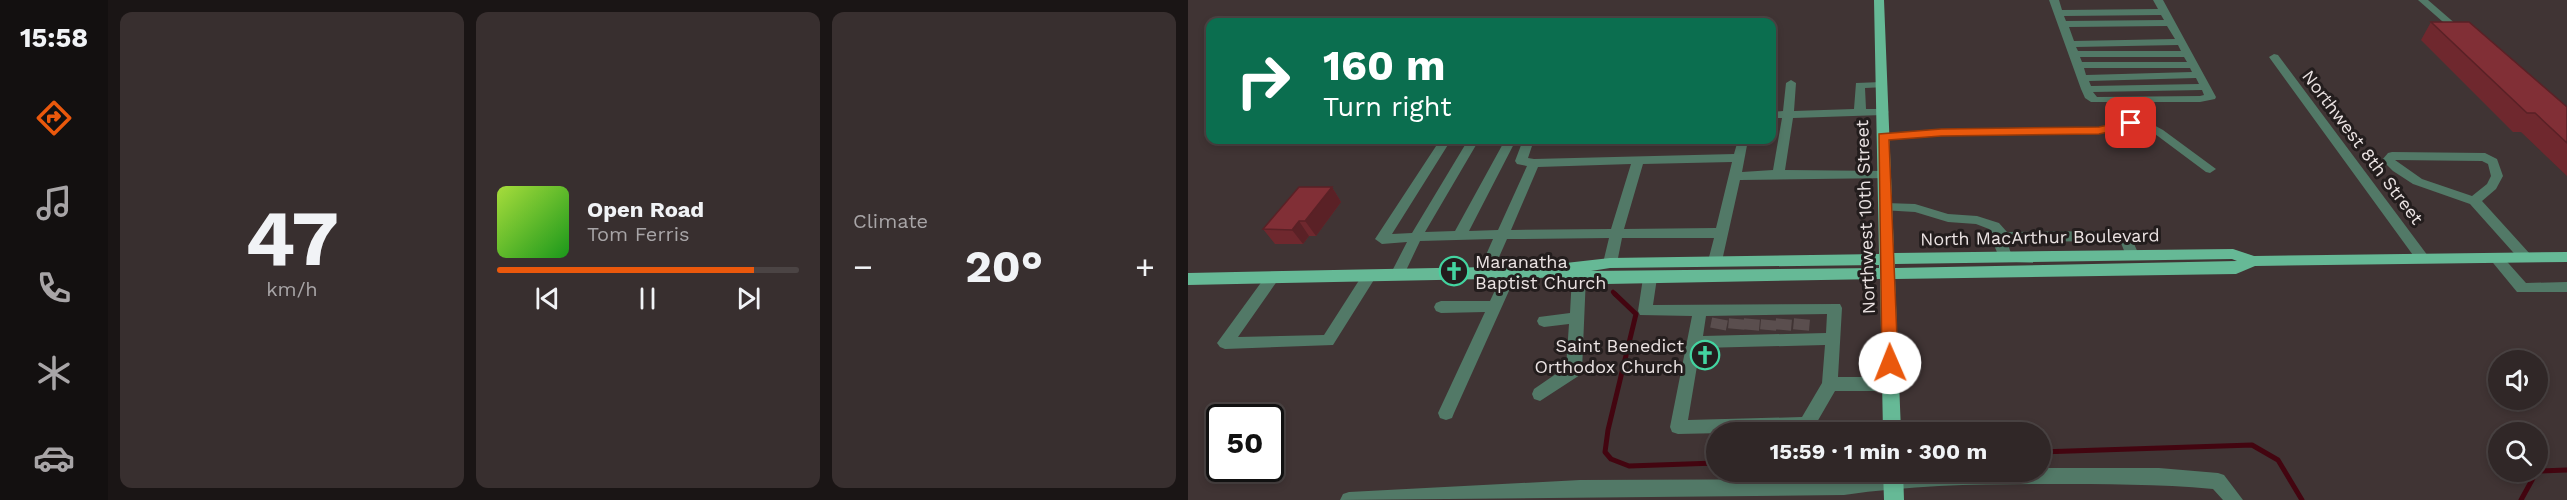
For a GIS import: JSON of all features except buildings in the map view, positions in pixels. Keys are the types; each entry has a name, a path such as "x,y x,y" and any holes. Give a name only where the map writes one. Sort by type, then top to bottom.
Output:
{"main road":[{"name":"Northwest 10th Street","path":"1879,0 1892,422"},
{"name":"North MacArthur Boulevard","path":"1539,272 1579,276 1650,278 1888,267 2005,256 2233,254 2253,261 2567,257"},
{"name":"North MacArthur Boulevard","path":"1188,279 1510,273 1539,272 1610,263 1714,261 1888,267 2236,268 2253,261"}],"street":[{"path":"2054,0 2086,89 2206,87 2158,0"},
{"path":"2423,0 2468,39"},
{"path":"2066,34 2165,12"},
{"path":"2066,34 2171,23"},
{"path":"2066,34 2179,38"},
{"path":"2066,34 2188,54"},
{"name":"Northwest 8th Street","path":"2274,57 2423,259"},
{"path":"2078,65 2194,65"},
{"path":"2082,78 2200,75"},
{"path":"1778,174 1791,83"},
{"path":"1860,113 1860,85 1882,85"},
{"path":"1776,115 1883,112"},
{"path":"1884,137 1941,133 2099,131 2131,123 2146,125 2159,132 2210,169"},
{"path":"1442,144 1382,239 1503,234 1722,233"},
{"path":"1397,275 1416,237 1471,144"},
{"path":"1459,237 1508,144"},
{"path":"1527,144 1521,162 1638,162 1738,158"},
{"path":"1714,261 1742,144"},
{"path":"2474,201 2492,186 2497,176 2493,162 2486,157 2392,156 2388,160 2403,175 2474,201 2525,258"},
{"path":"1610,263 1616,234 1638,162"},
{"path":"1485,273 1534,163"},
{"path":"1735,176 1884,175"},
{"path":"1886,207 1914,208 1948,218 1977,220 1995,226 2003,237"},
{"path":"2003,237 2111,236 2126,240 2132,255"},
{"path":"2003,237 2000,243 2005,256"},
{"path":"2496,258 2522,288 2567,287"},
{"path":"1446,413 1510,273"},
{"path":"1273,277 1225,343 1328,341 1370,275"},
{"path":"1540,394 1574,370 1579,276"},
{"path":"1650,278 1645,311 1700,310 1719,325 1802,325 1834,308 1830,384 1807,424 1678,427 1700,310"},
{"path":"1442,307 1495,306"},
{"path":"1544,321 1577,318"},
{"path":"1694,342 1719,325 1802,325 1833,339"},
{"path":"1830,384 1891,384"},
{"path":"1349,500 1589,494 1843,494 1952,476 2159,476 2218,481 2234,500"}],"waterway":[{"path":"1615,294 1636,314 1608,430 1605,452 1611,459 1629,466 1706,463"},
{"path":"2051,452 2252,445 2278,460 2302,500"},
{"path":"2548,471 2567,470"},
{"path":"2521,500 2531,482"}],"tunnel":[{"path":"1718,329 1720,319"},
{"path":"1736,329 1737,319"},
{"path":"1751,330 1752,319"},
{"path":"1783,330 1784,319"},
{"path":"1801,330 1802,319"},
{"path":"1768,330 1769,320"}],"place":[{"name":"Maranatha Baptist Church","path":"1454,271"},
{"name":"Saint Benedict Orthodox Church","path":"1705,355"}],"route":[{"path":"1890,363 1884,137 1941,133 2099,131 2131,123"}]}
